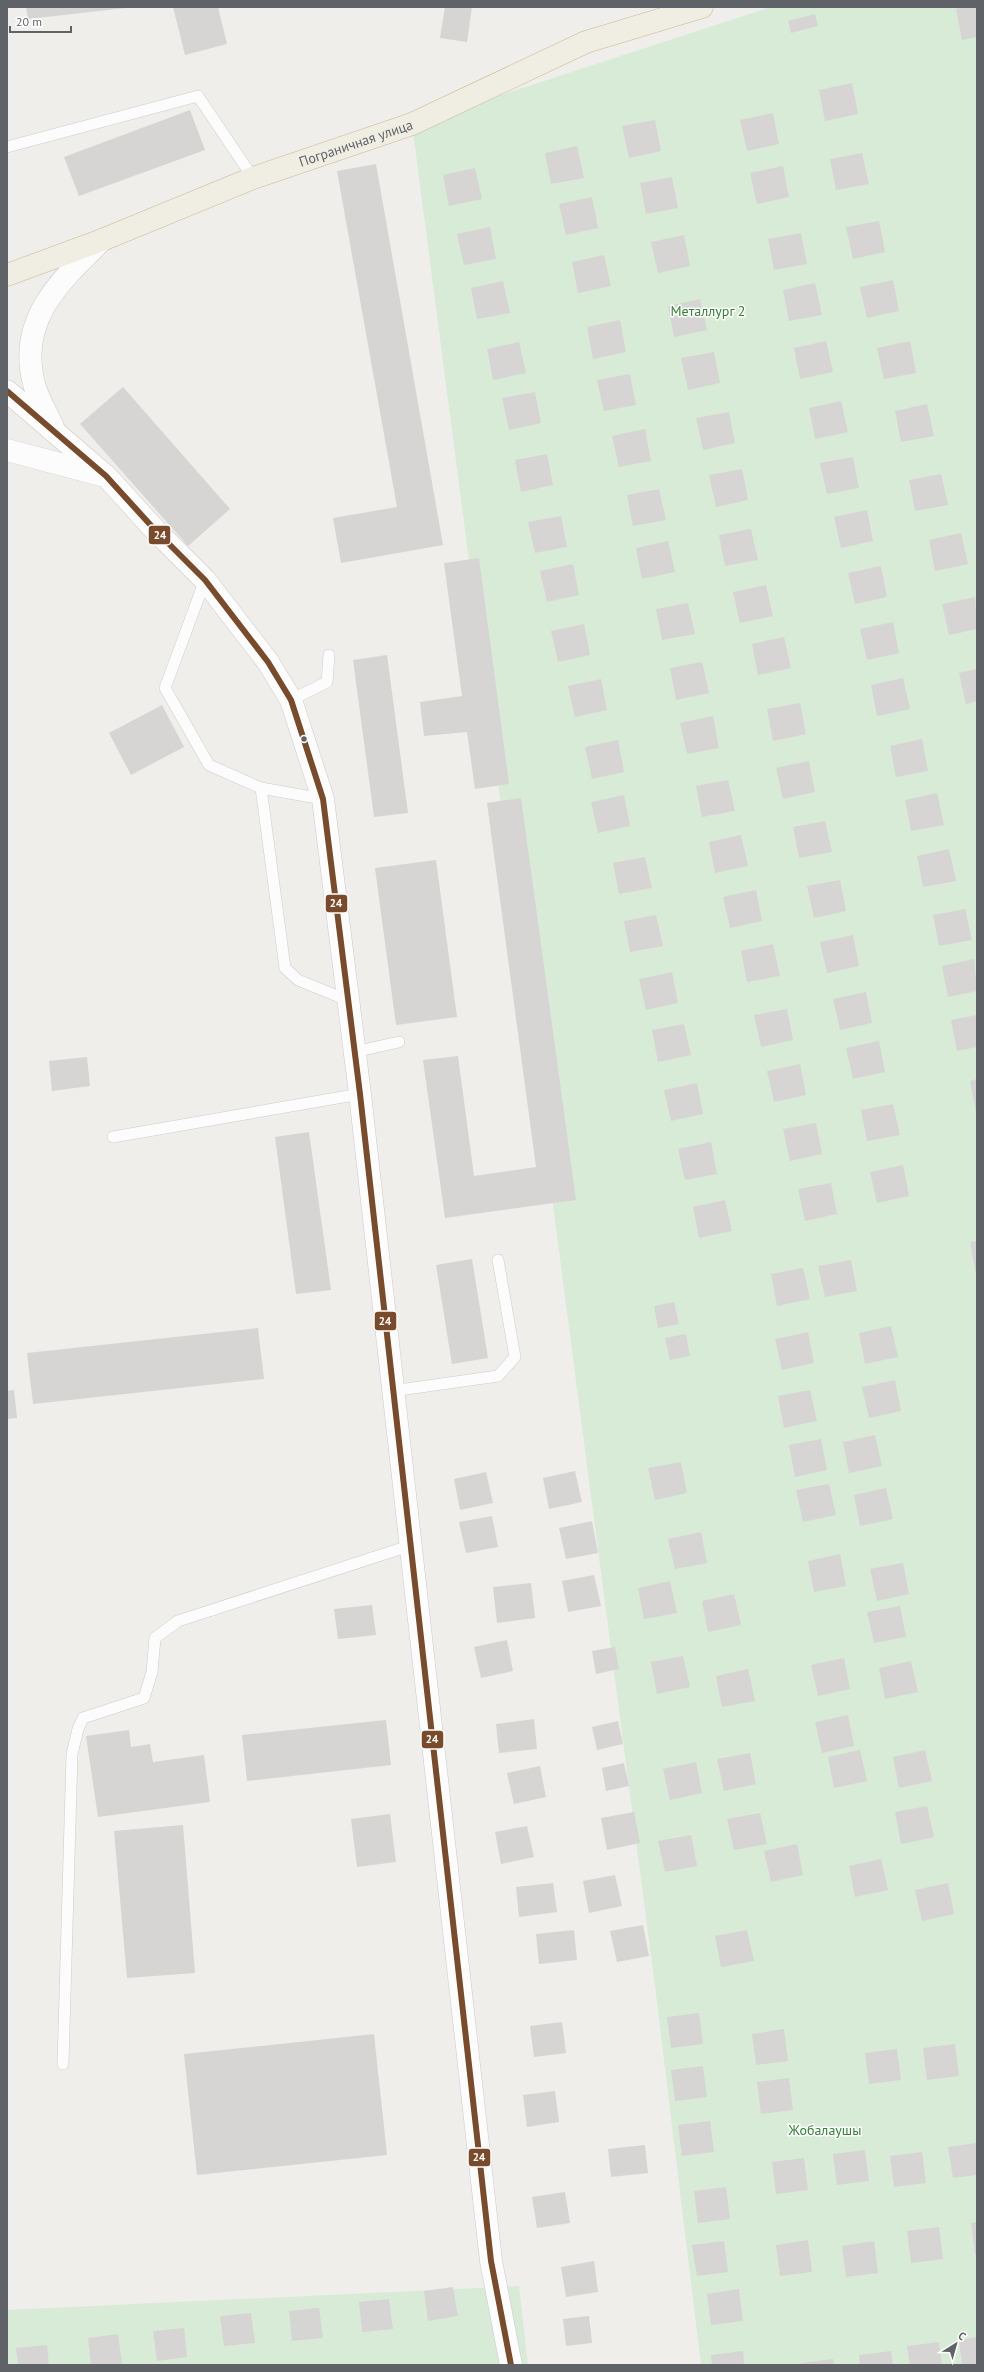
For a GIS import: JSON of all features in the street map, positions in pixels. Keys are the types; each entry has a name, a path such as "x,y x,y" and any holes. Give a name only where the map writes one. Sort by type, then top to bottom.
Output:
{"highway":[{"name":"Пограничная улица","path":"7,275 102,240 253,178 412,124 586,42 702,7"}],"main road":[{"path":"55,432 34,385 30,350 37,321 50,294 102,240"},
{"path":"7,391 106,476 156,531 205,580 268,662 291,700 323,799 360,1094 392,1391 490,2253 511,2365"},
{"path":"7,450 106,476"}],"lane":[{"path":"7,147 198,96 253,178"},
{"path":"205,580 165,688 209,765 261,788 323,799"},
{"path":"291,700 327,682 329,655"},
{"path":"261,788 285,968 298,980 348,1000"},
{"path":"354,1052 399,1042"},
{"path":"113,1137 360,1094"},
{"path":"392,1391 498,1376 515,1357 498,1260"},
{"path":"63,2064 72,1754 78,1729 83,1718 144,1698 152,1672 155,1638 178,1621 410,1546"}],"green space":[{"name":"Металлург 2","path":"771,7 977,7 977,2365 701,2365 656,1994 412,124"},
{"path":"519,2286 528,2365 7,2365 7,2310"}],"building":[{"path":"26,7 126,7 126,8 28,19"},
{"path":"173,7 218,7 227,44 185,55"},
{"path":"445,7 472,7 467,42 440,38"},
{"path":"963,7 977,7 977,37 962,40 956,9"},
{"path":"815,14 818,26 791,33 788,21"},
{"path":"852,83 858,114 825,121 819,90"},
{"path":"190,110 205,150 79,196 64,157"},
{"path":"773,113 779,144 747,151 740,120"},
{"path":"655,120 661,151 629,158 622,126"},
{"path":"577,146 584,178 551,184 545,153"},
{"path":"862,153 869,184 836,190 830,159"},
{"path":"376,164 443,545 341,563 333,518 397,507 337,171"},
{"path":"783,166 789,197 757,204 750,173"},
{"path":"475,168 482,199 449,206 443,175"},
{"path":"672,177 678,208 646,214 640,183"},
{"path":"592,197 598,228 566,235 559,204"},
{"path":"879,221 885,252 853,259 846,227"},
{"path":"490,227 496,259 464,265 457,234"},
{"path":"801,233 807,264 774,270 768,239"},
{"path":"684,235 690,266 658,273 651,242"},
{"path":"604,255 611,286 578,293 572,262"},
{"path":"893,280 899,311 867,318 860,287"},
{"path":"503,281 510,313 477,319 471,288"},
{"path":"815,283 822,315 789,321 783,290"},
{"path":"700,299 707,330 674,337 668,306"},
{"path":"620,320 626,352 593,359 587,327"},
{"path":"826,341 833,372 800,379 794,348"},
{"path":"910,341 916,373 884,379 877,348"},
{"path":"519,342 526,373 493,380 487,349"},
{"path":"714,352 720,383 688,390 681,358"},
{"path":"630,374 636,405 604,411 597,380"},
{"path":"123,387 230,509 188,546 80,424"},
{"path":"535,392 541,423 509,430 502,398"},
{"path":"841,401 848,432 815,439 809,408"},
{"path":"927,404 934,436 901,442 895,411"},
{"path":"729,412 735,443 703,450 696,418"},
{"path":"645,429 651,461 619,467 612,436"},
{"path":"547,454 553,485 521,492 515,460"},
{"path":"853,457 859,488 827,494 820,463"},
{"path":"742,469 748,500 716,507 709,475"},
{"path":"941,474 948,505 915,511 909,480"},
{"path":"659,489 666,520 633,526 627,495"},
{"path":"867,510 873,541 841,548 834,517"},
{"path":"561,516 567,547 535,553 528,522"},
{"path":"751,529 758,560 725,566 719,535"},
{"path":"961,533 968,564 935,571 929,540"},
{"path":"668,541 675,572 642,579 636,548"},
{"path":"479,558 509,784 475,789 467,732 424,736 420,702 462,696 444,563"},
{"path":"573,564 579,595 547,602 540,571"},
{"path":"881,566 887,597 855,604 848,573"},
{"path":"766,585 773,616 740,623 733,592"},
{"path":"975,597 977,629 949,635 942,604"},
{"path":"688,603 695,634 662,640 656,609"},
{"path":"893,622 899,653 867,660 860,629"},
{"path":"584,624 590,655 558,662 551,631"},
{"path":"784,637 791,668 758,675 752,644"},
{"path":"387,655 408,813 374,817 353,660"},
{"path":"702,662 709,693 676,700 670,668"},
{"path":"977,669 977,701 966,704 959,673"},
{"path":"903,678 910,709 877,716 871,685"},
{"path":"601,679 607,710 575,717 568,686"},
{"path":"800,703 806,734 773,741 767,709"},
{"path":"162,705 184,747 131,775 109,733"},
{"path":"713,716 719,748 687,754 680,723"},
{"path":"922,739 928,771 896,777 890,746"},
{"path":"618,740 624,772 592,779 585,747"},
{"path":"809,761 815,792 783,799 776,768"},
{"path":"728,780 735,811 702,817 696,786"},
{"path":"937,793 944,825 911,831 905,800"},
{"path":"624,795 630,826 598,833 591,802"},
{"path":"521,798 576,1200 445,1218 423,1060 458,1056 474,1176 536,1167 487,803"},
{"path":"825,821 832,852 799,858 793,827"},
{"path":"741,835 748,866 715,873 709,842"},
{"path":"949,849 956,881 923,887 917,856"},
{"path":"645,857 652,888 619,894 613,863"},
{"path":"436,860 457,1017 396,1025 375,868"},
{"path":"840,880 846,911 814,918 807,886"},
{"path":"756,890 762,921 730,928 723,897"},
{"path":"965,909 972,940 939,946 933,915"},
{"path":"656,915 663,946 630,952 624,921"},
{"path":"853,935 859,966 827,973 820,942"},
{"path":"773,944 780,976 747,982 741,951"},
{"path":"974,959 977,991 948,997 942,966"},
{"path":"672,972 678,1003 646,1010 639,979"},
{"path":"866,992 872,1023 840,1030 833,999"},
{"path":"787,1009 793,1040 761,1047 754,1015"},
{"path":"977,1015 977,1047 957,1051 951,1020"},
{"path":"684,1024 691,1055 658,1062 652,1030"},
{"path":"879,1041 885,1072 853,1079 846,1048"},
{"path":"87,1057 90,1086 52,1091 49,1061"},
{"path":"800,1064 806,1095 774,1102 767,1071"},
{"path":"977,1079 977,1112 976,1112 970,1081"},
{"path":"697,1083 703,1114 671,1121 664,1090"},
{"path":"893,1104 900,1135 867,1141 861,1110"},
{"path":"816,1123 822,1154 790,1161 783,1129"},
{"path":"309,1132 331,1290 296,1294 275,1137"},
{"path":"711,1142 717,1174 685,1180 678,1149"},
{"path":"903,1165 909,1196 877,1203 870,1172"},
{"path":"831,1183 837,1214 805,1221 798,1189"},
{"path":"725,1200 732,1231 699,1238 693,1207"},
{"path":"977,1241 977,1275 976,1275 970,1242"},
{"path":"472,1259 488,1358 452,1364 436,1265"},
{"path":"851,1260 857,1291 825,1297 818,1266"},
{"path":"803,1268 810,1299 777,1306 771,1274"},
{"path":"674,1302 679,1324 658,1328 654,1306"},
{"path":"891,1326 898,1357 865,1364 859,1333"},
{"path":"258,1328 264,1379 33,1404 27,1353"},
{"path":"808,1332 814,1363 782,1370 775,1339"},
{"path":"686,1334 690,1356 670,1360 665,1338"},
{"path":"895,1380 901,1411 869,1418 862,1387"},
{"path":"14,1390 17,1418 7,1419 7,1391"},
{"path":"810,1390 817,1421 784,1428 778,1396"},
{"path":"875,1435 882,1466 849,1473 843,1442"},
{"path":"821,1439 827,1470 795,1477 789,1445"},
{"path":"681,1462 687,1493 655,1500 648,1468"},
{"path":"575,1471 582,1502 549,1509 543,1478"},
{"path":"486,1472 493,1503 460,1510 454,1479"},
{"path":"829,1484 836,1515 803,1522 796,1490"},
{"path":"886,1488 893,1519 860,1526 854,1495"},
{"path":"492,1516 498,1547 466,1553 459,1522"},
{"path":"592,1521 598,1553 566,1559 559,1528"},
{"path":"701,1532 707,1563 675,1569 668,1539"},
{"path":"840,1554 846,1586 814,1592 808,1561"},
{"path":"903,1563 909,1594 877,1601 870,1569"},
{"path":"594,1575 601,1606 568,1612 562,1581"},
{"path":"670,1581 677,1613 644,1619 638,1588"},
{"path":"531,1583 535,1618 497,1623 493,1587"},
{"path":"734,1594 741,1625 708,1632 702,1601"},
{"path":"372,1605 376,1635 338,1639 334,1609"},
{"path":"900,1606 906,1637 874,1643 867,1612"},
{"path":"507,1640 513,1671 481,1678 474,1647"},
{"path":"615,1647 619,1669 596,1674 592,1651"},
{"path":"683,1656 690,1687 657,1694 651,1662"},
{"path":"844,1658 850,1689 818,1696 811,1665"},
{"path":"911,1661 918,1692 885,1699 879,1668"},
{"path":"748,1669 755,1701 722,1707 716,1676"},
{"path":"848,1715 854,1746 822,1753 815,1722"},
{"path":"534,1719 537,1749 499,1753 496,1724"},
{"path":"386,1720 391,1765 247,1781 242,1735"},
{"path":"618,1721 623,1744 597,1750 592,1727"},
{"path":"129,1730 131,1747 150,1744 153,1762 204,1755 210,1802 98,1817 86,1736"},
{"path":"860,1750 867,1781 834,1788 828,1757"},
{"path":"925,1750 932,1781 899,1788 893,1757"},
{"path":"750,1753 756,1784 724,1791 717,1759"},
{"path":"696,1762 702,1793 670,1800 663,1769"},
{"path":"624,1763 629,1786 606,1791 602,1768"},
{"path":"540,1766 546,1797 514,1804 507,1773"},
{"path":"927,1806 934,1837 901,1844 895,1812"},
{"path":"634,1812 640,1843 607,1850 601,1818"},
{"path":"760,1813 767,1844 734,1850 727,1819"},
{"path":"390,1814 396,1862 357,1867 351,1819"},
{"path":"183,1825 195,1973 127,1978 114,1831"},
{"path":"527,1826 534,1857 501,1864 495,1832"},
{"path":"691,1835 697,1866 665,1872 658,1841"},
{"path":"797,1844 803,1875 771,1882 764,1851"},
{"path":"881,1859 888,1890 855,1897 849,1866"},
{"path":"615,1875 622,1906 589,1913 583,1881"},
{"path":"553,1883 557,1912 519,1917 516,1887"},
{"path":"948,1883 954,1914 922,1921 915,1890"},
{"path":"643,1925 649,1956 617,1962 610,1931"},
{"path":"574,1930 577,1960 539,1964 536,1934"},
{"path":"747,1930 754,1961 721,1967 715,1936"},
{"path":"699,2013 703,2044 671,2048 667,2017"},
{"path":"562,2022 566,2053 534,2057 530,2026"},
{"path":"784,2029 788,2061 756,2065 752,2034"},
{"path":"374,2034 387,2155 197,2175 184,2054"},
{"path":"955,2044 959,2076 927,2080 923,2048"},
{"path":"897,2049 901,2080 869,2084 865,2053"},
{"path":"703,2066 707,2097 675,2101 671,2070"},
{"path":"789,2078 793,2110 761,2114 757,2082"},
{"path":"555,2091 559,2122 527,2127 523,2095"},
{"path":"710,2121 714,2152 682,2156 678,2125"},
{"path":"977,2143 977,2175 953,2178 948,2147"},
{"path":"645,2145 648,2173 611,2177 608,2149"},
{"path":"865,2150 869,2181 837,2185 833,2154"},
{"path":"922,2152 926,2183 894,2187 890,2156"},
{"path":"804,2158 808,2190 776,2194 772,2162"},
{"path":"726,2187 730,2219 698,2223 694,2191"},
{"path":"565,2192 570,2223 537,2228 532,2197"},
{"path":"977,2222 977,2254 975,2254 971,2223"},
{"path":"939,2227 943,2259 911,2263 907,2231"},
{"path":"808,2240 812,2272 780,2276 776,2245"},
{"path":"724,2241 728,2272 697,2276 692,2245"},
{"path":"874,2241 878,2273 846,2277 842,2246"},
{"path":"594,2261 598,2292 566,2297 561,2267"},
{"path":"453,2287 458,2316 428,2321 424,2291"},
{"path":"739,2289 743,2321 711,2325 707,2294"},
{"path":"389,2299 393,2329 362,2332 359,2302"},
{"path":"319,2308 323,2338 292,2341 289,2311"},
{"path":"251,2313 255,2343 224,2346 220,2316"},
{"path":"589,2316 592,2343 566,2346 563,2319"},
{"path":"184,2328 187,2357 157,2361 153,2331"},
{"path":"118,2334 122,2364 91,2365 88,2338"},
{"path":"977,2337 977,2365 962,2365 959,2340"},
{"path":"939,2342 942,2365 910,2365 907,2346"},
{"path":"47,2345 49,2365 18,2365 16,2348"},
{"path":"743,2351 744,2365 712,2365 711,2355"},
{"path":"891,2351 893,2365 860,2365 859,2355"},
{"path":"833,2359 834,2365 802,2365 801,2363"}],"transit line":[{"name":"24","path":"7,391 106,476 156,531 205,580 268,662 291,700 323,799 360,1094 491,2261 511,2365"}],"park label":[{"name":"Жобалаушы","path":"825,2130"}]}
